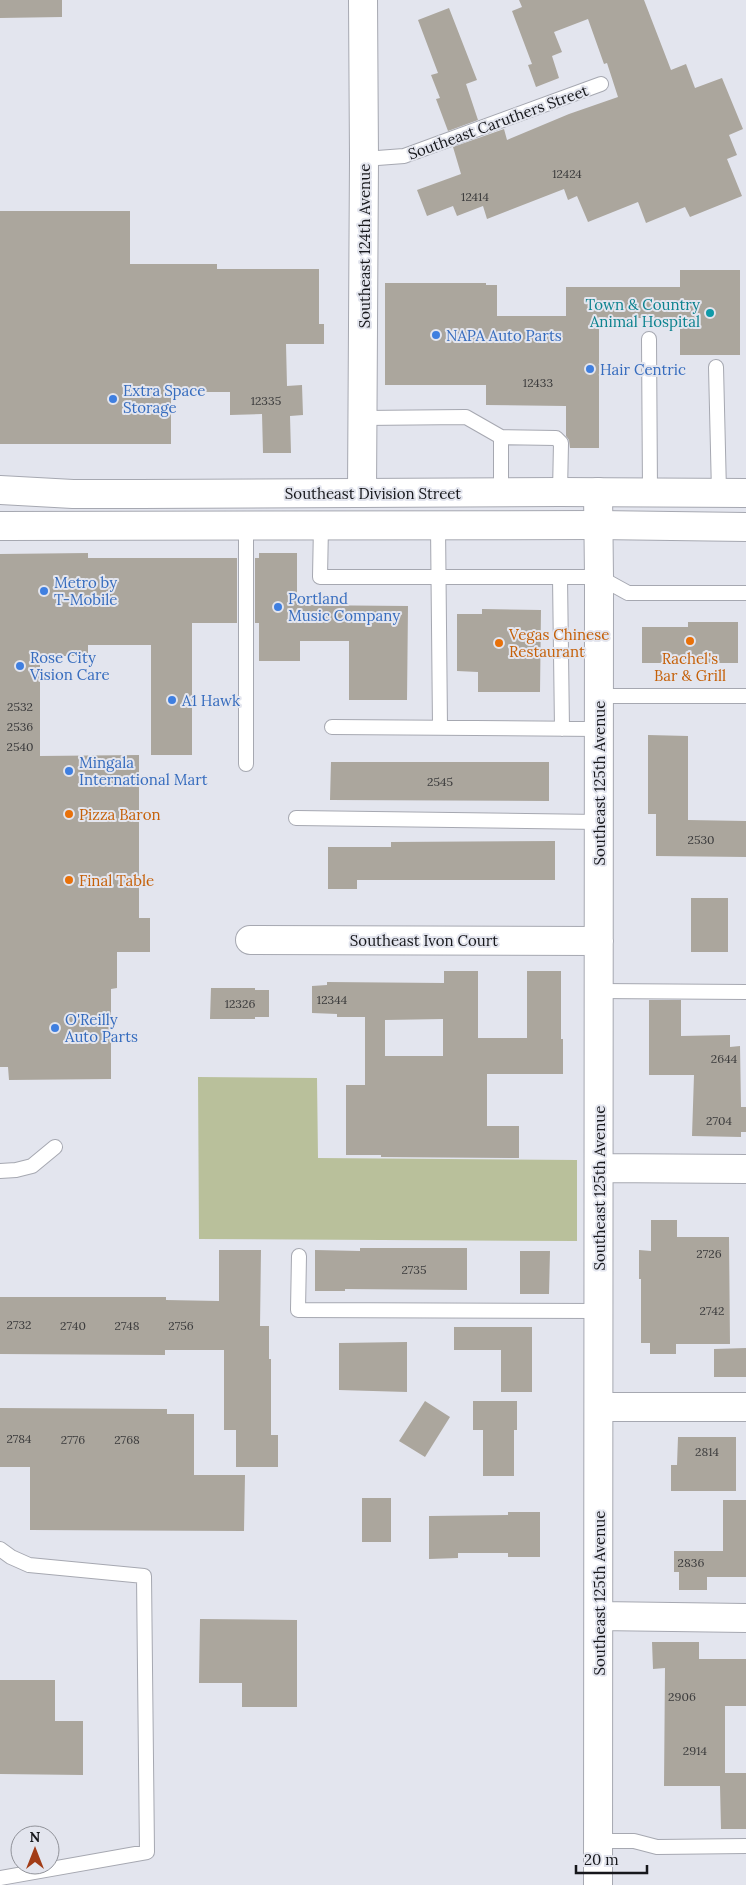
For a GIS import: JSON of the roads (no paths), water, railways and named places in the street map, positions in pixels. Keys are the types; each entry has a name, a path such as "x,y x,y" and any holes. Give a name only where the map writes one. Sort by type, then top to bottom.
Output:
{"street":[{"name":"Southeast 124th Avenue","path":"362,493 363,0"},
{"name":"Southeast Division Street","path":"0,490 73,494 746,493"},
{"name":"Southeast 125th Avenue","path":"598,492 598,1885"},
{"path":"321,526 342,516 355,505 362,493"},
{"path":"0,526 598,525 746,527"},
{"name":"Southeast Ivon Court","path":"250,940 599,941"},
{"path":"599,1168 746,1169"},
{"path":"599,1407 746,1407"},
{"path":"599,1616 746,1618"}],"lane":[{"name":"Southeast Caruthers Street","path":"364,160 404,156 601,84"},
{"path":"649,339 650,492"},
{"path":"716,367 719,492"},
{"path":"363,418 466,417 501,437 556,438 560,440 560,492"},
{"path":"501,437 501,492"},
{"path":"246,526 246,764"},
{"path":"321,526 320,577 599,577 628,593 746,593"},
{"path":"438,526 440,727"},
{"path":"560,577 562,729"},
{"path":"599,696 746,696"},
{"path":"332,727 599,729"},
{"path":"296,818 599,822"},
{"path":"599,992 746,992"},
{"path":"0,1171 32,1166 55,1147"},
{"path":"299,1256 298,1310 599,1311"},
{"path":"0,1548 12,1557 29,1565 144,1576 147,1852 0,1878"},
{"path":"598,1841 634,1841 657,1848 746,1846"}],"place":[{"name":"Town & Country Animal Hospital","path":"710,313"},
{"name":"NAPA Auto Parts","path":"436,335"},
{"name":"Hair Centric","path":"590,369"},
{"name":"Extra Space Storage","path":"113,399"},
{"name":"Metro by T-Mobile","path":"44,591"},
{"name":"Portland Music Company","path":"278,607"},
{"name":"Rachel's Bar & Grill","path":"690,641"},
{"name":"Vegas Chinese Restaurant","path":"499,643"},
{"name":"Rose City Vision Care","path":"20,666"},
{"name":"A1 Hawk","path":"172,700"},
{"name":"Mingala International Mart","path":"69,771"},
{"name":"Pizza Baron","path":"69,814"},
{"name":"Final Table","path":"69,880"},
{"name":"O'Reilly Auto Parts","path":"55,1028"}]}
